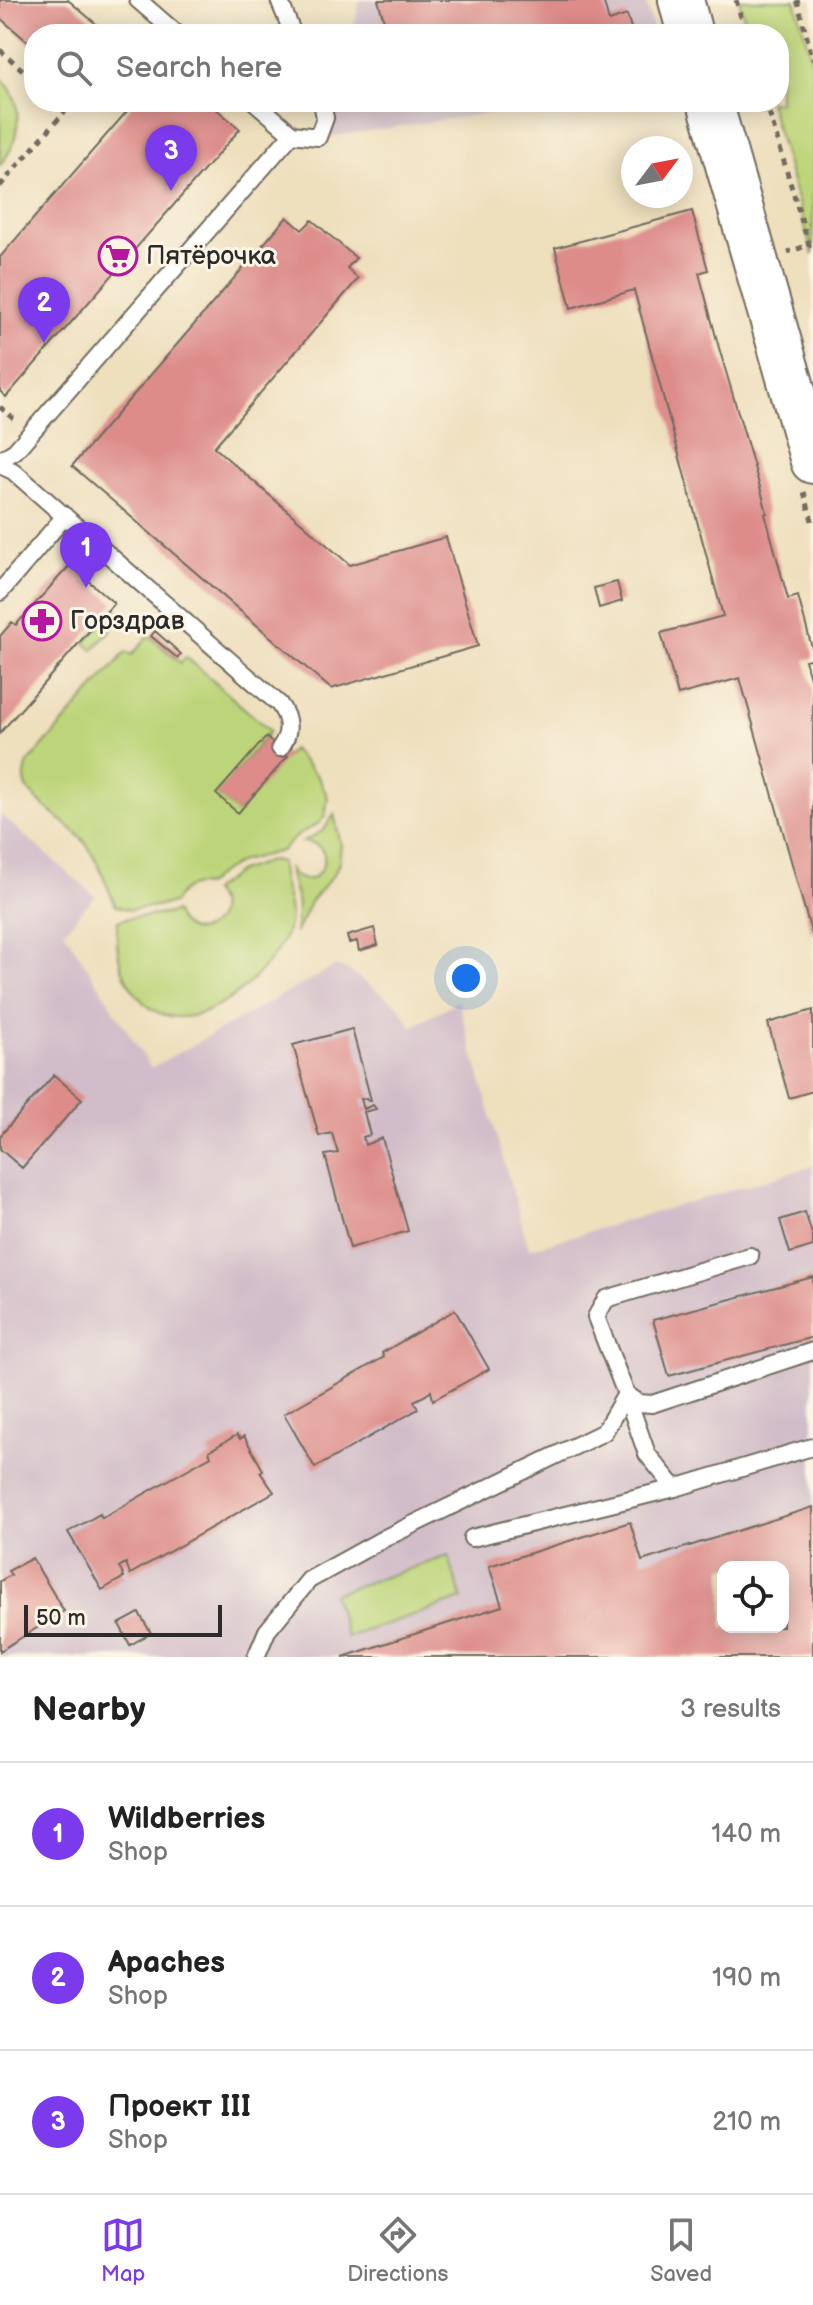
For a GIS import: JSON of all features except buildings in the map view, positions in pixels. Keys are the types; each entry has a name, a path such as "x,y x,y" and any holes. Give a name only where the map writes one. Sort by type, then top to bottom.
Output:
{"street":[{"path":"681,0 687,24"},
{"path":"713,112 813,461"}],"lane":[{"path":"138,0 166,24"},
{"path":"279,0 289,24"},
{"path":"267,112 292,134 318,137 325,118 324,112"},
{"path":"280,748 287,738 288,725 279,704 0,462 15,451 292,134"},
{"path":"0,592 65,516"},
{"path":"675,1488 647,1454 596,1317 606,1299 750,1256"},
{"path":"626,1394 639,1403 652,1404 813,1351"},
{"path":"256,1657 267,1631 309,1580 385,1538 604,1432 626,1394"},
{"path":"472,1538 675,1488 812,1447"}],"path":[{"path":"736,0 743,24"},
{"path":"797,0 813,60"},
{"path":"0,50 24,71"},
{"path":"0,186 64,112"}],"shaded area":[{"path":"360,0 645,0 652,24 354,24"},
{"path":"333,112 496,112 327,137"},
{"path":"0,814 95,896 64,931 151,1068 335,966 349,971 399,1006 412,1027 458,1001 529,1249 813,1166 813,1657 0,1657"}],"green space":[{"path":"739,0 795,0 813,64 813,255 772,112 789,112 789,24 746,24"},
{"path":"0,77 14,97 18,121 13,144 0,165"},
{"path":"116,608 124,615 93,650 85,643"},
{"path":"149,636 181,663 186,657 270,731 217,794 238,813 292,749 318,777 328,798 325,815 319,823 298,835 281,851 241,861 205,886 186,888 174,903 130,910 116,906 88,847 31,793 25,775 28,763 126,652 132,655"},
{"path":"334,814 341,845 339,863 334,874 310,902 295,934 298,904 288,867 297,877 306,880 321,870 323,852 316,845 303,842 324,830"},
{"path":"273,860 281,862 290,919 279,947 258,974 226,1001 209,1011 191,1016 173,1017 156,1011 141,1000 121,966 117,944 118,921 175,912 181,923 190,929 208,928 219,913 212,891 239,871"},
{"path":"448,1556 462,1599 347,1637 333,1594"}],"place":[{"name":"Проект III","path":"171,191"},
{"name":"Пятёрочка","path":"118,256"},
{"name":"Apaches","path":"44,343"},
{"name":"Wildberries","path":"86,588"},
{"name":"Горздрав","path":"42,621"}]}
